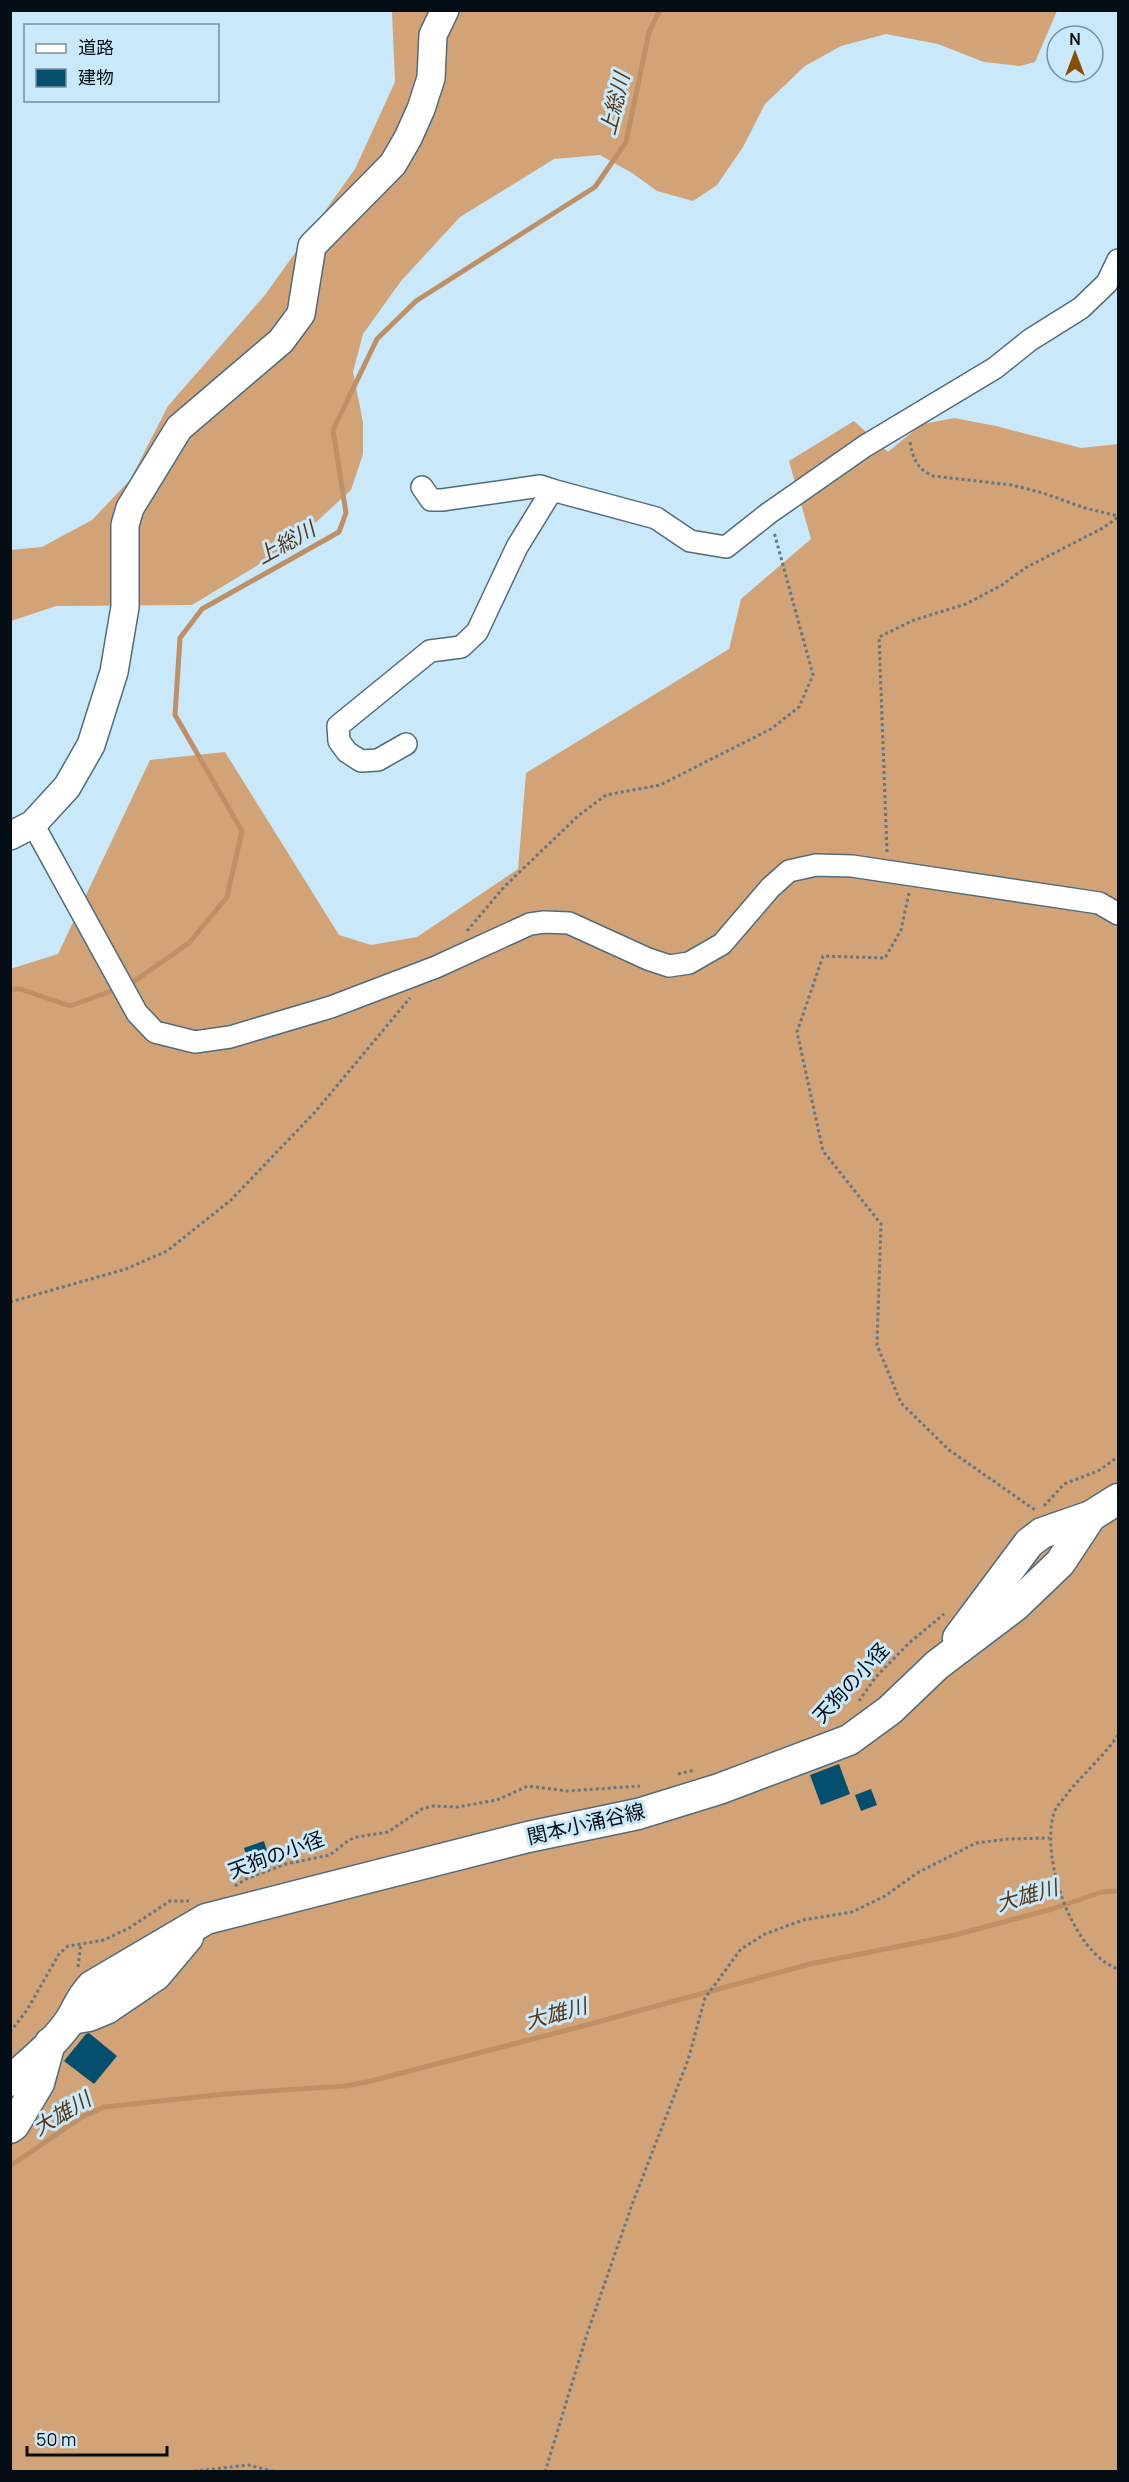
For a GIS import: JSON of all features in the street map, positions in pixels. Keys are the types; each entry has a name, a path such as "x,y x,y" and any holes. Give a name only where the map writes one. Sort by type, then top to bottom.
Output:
{"main road":[{"name":"関本小涌谷線","path":"10,2081 50,2043 71,2019 79,1999 92,1986 200,1910 638,1814 719,1789 849,1740 890,1710 937,1665 1029,1544 1042,1533 1091,1516 1119,1499"},
{"name":"関本小涌谷線","path":"10,2128 39,2083 50,2043"}],"street":[{"path":"445,10 433,35 431,78 408,138 393,164 312,246 301,314 281,341 179,428 130,508 125,525 125,607 114,672 91,745 67,788 22,830 92,933 137,1013 155,1032 195,1042 230,1038 331,1007 436,967 530,924 544,922 569,923 648,959 669,966 689,963 722,944 770,888 789,871 816,865 888,872 1099,903 1119,914"},
{"path":"422,487 431,500 442,500 540,486 656,518 690,541 726,547 769,513 865,446 995,368 1030,340 1081,308 1107,283 1119,260"},
{"path":"406,744 378,760 361,761 347,752 339,741 338,726 430,651 461,647 477,632 517,547 552,490"}],"path":[{"path":"912,418 910,442 913,459 927,474 1012,485 1119,516"},
{"path":"466,932 504,887 578,816 606,795 660,785 771,729 799,707 813,675 769,513"},
{"path":"888,872 879,637 914,620 966,604 1002,585 1025,568 1103,528 1119,516"},
{"path":"913,877 901,930 885,958 823,956 797,1032 823,1151 881,1224 878,1345 902,1403 949,1450 1038,1512 1064,1485 1098,1471 1119,1457"},
{"path":"10,1302 126,1269 167,1251 231,1200 315,1112 413,994"},
{"name":"天狗の小径","path":"853,1708 875,1678 909,1643 946,1613"},
{"path":"1119,1735 1083,1774 1054,1811 1049,1838 1055,1873 1074,1925 1088,1946 1109,1965 1119,1969"},
{"path":"671,1777 701,1769"},
{"name":"天狗の小径","path":"233,1887 246,1879 286,1864 330,1855 349,1840 357,1837 388,1832 423,1809 432,1806 457,1807 497,1800 528,1786 567,1791 642,1786"},
{"path":"545,2472 587,2334 633,2202 688,2060 705,1998 735,1955 765,1934 794,1923 852,1912 885,1896 917,1873 976,1843 1008,1839 1049,1838"},
{"path":"10,2032 27,2010 59,1954 68,1946 104,1940 129,1928 170,1901 200,1910"},
{"path":"188,2472 248,2465 276,2472"}],"shaded area":[{"path":"392,11 1057,11 1051,24 1045,24 1045,39 1035,62 1020,66 984,62 938,44 886,34 841,46 805,66 765,104 743,147 717,185 693,201 657,191 632,173 600,155 554,159 460,217 401,281 363,334 353,372 363,422 363,454 351,490 291,545 192,605 56,606 11,621 10,550 42,547 92,520 130,480 168,406 265,295 355,169 395,82"},
{"path":"954,418 996,426 1081,448 1118,444 1118,2471 11,2471 10,969 58,954 150,760 225,752 339,935 371,945 417,937 518,869 526,773 729,649 741,599 811,539 789,461 854,421 888,452 922,424"}],"building":[{"path":"839,1764 850,1794 821,1805 810,1775"},
{"path":"871,1789 877,1805 861,1811 855,1795"},
{"path":"264,1841 270,1862 250,1868 244,1848"},
{"path":"89,2033 117,2056 94,2084 64,2061"}],"waterway":[{"name":"上総川","path":"129,985 189,943 227,897 242,831 175,715 180,638 202,609 339,532 346,513 333,430 377,339 416,301 595,187 626,142 649,32 660,10"},
{"name":"上総川","path":"10,989 20,989 70,1006 117,989"},
{"name":"大雄川","path":"10,2166 82,2117 104,2107 226,2094 345,2086 367,2082 810,1964 951,1936 1052,1909 1102,1892 1118,1891"}]}
